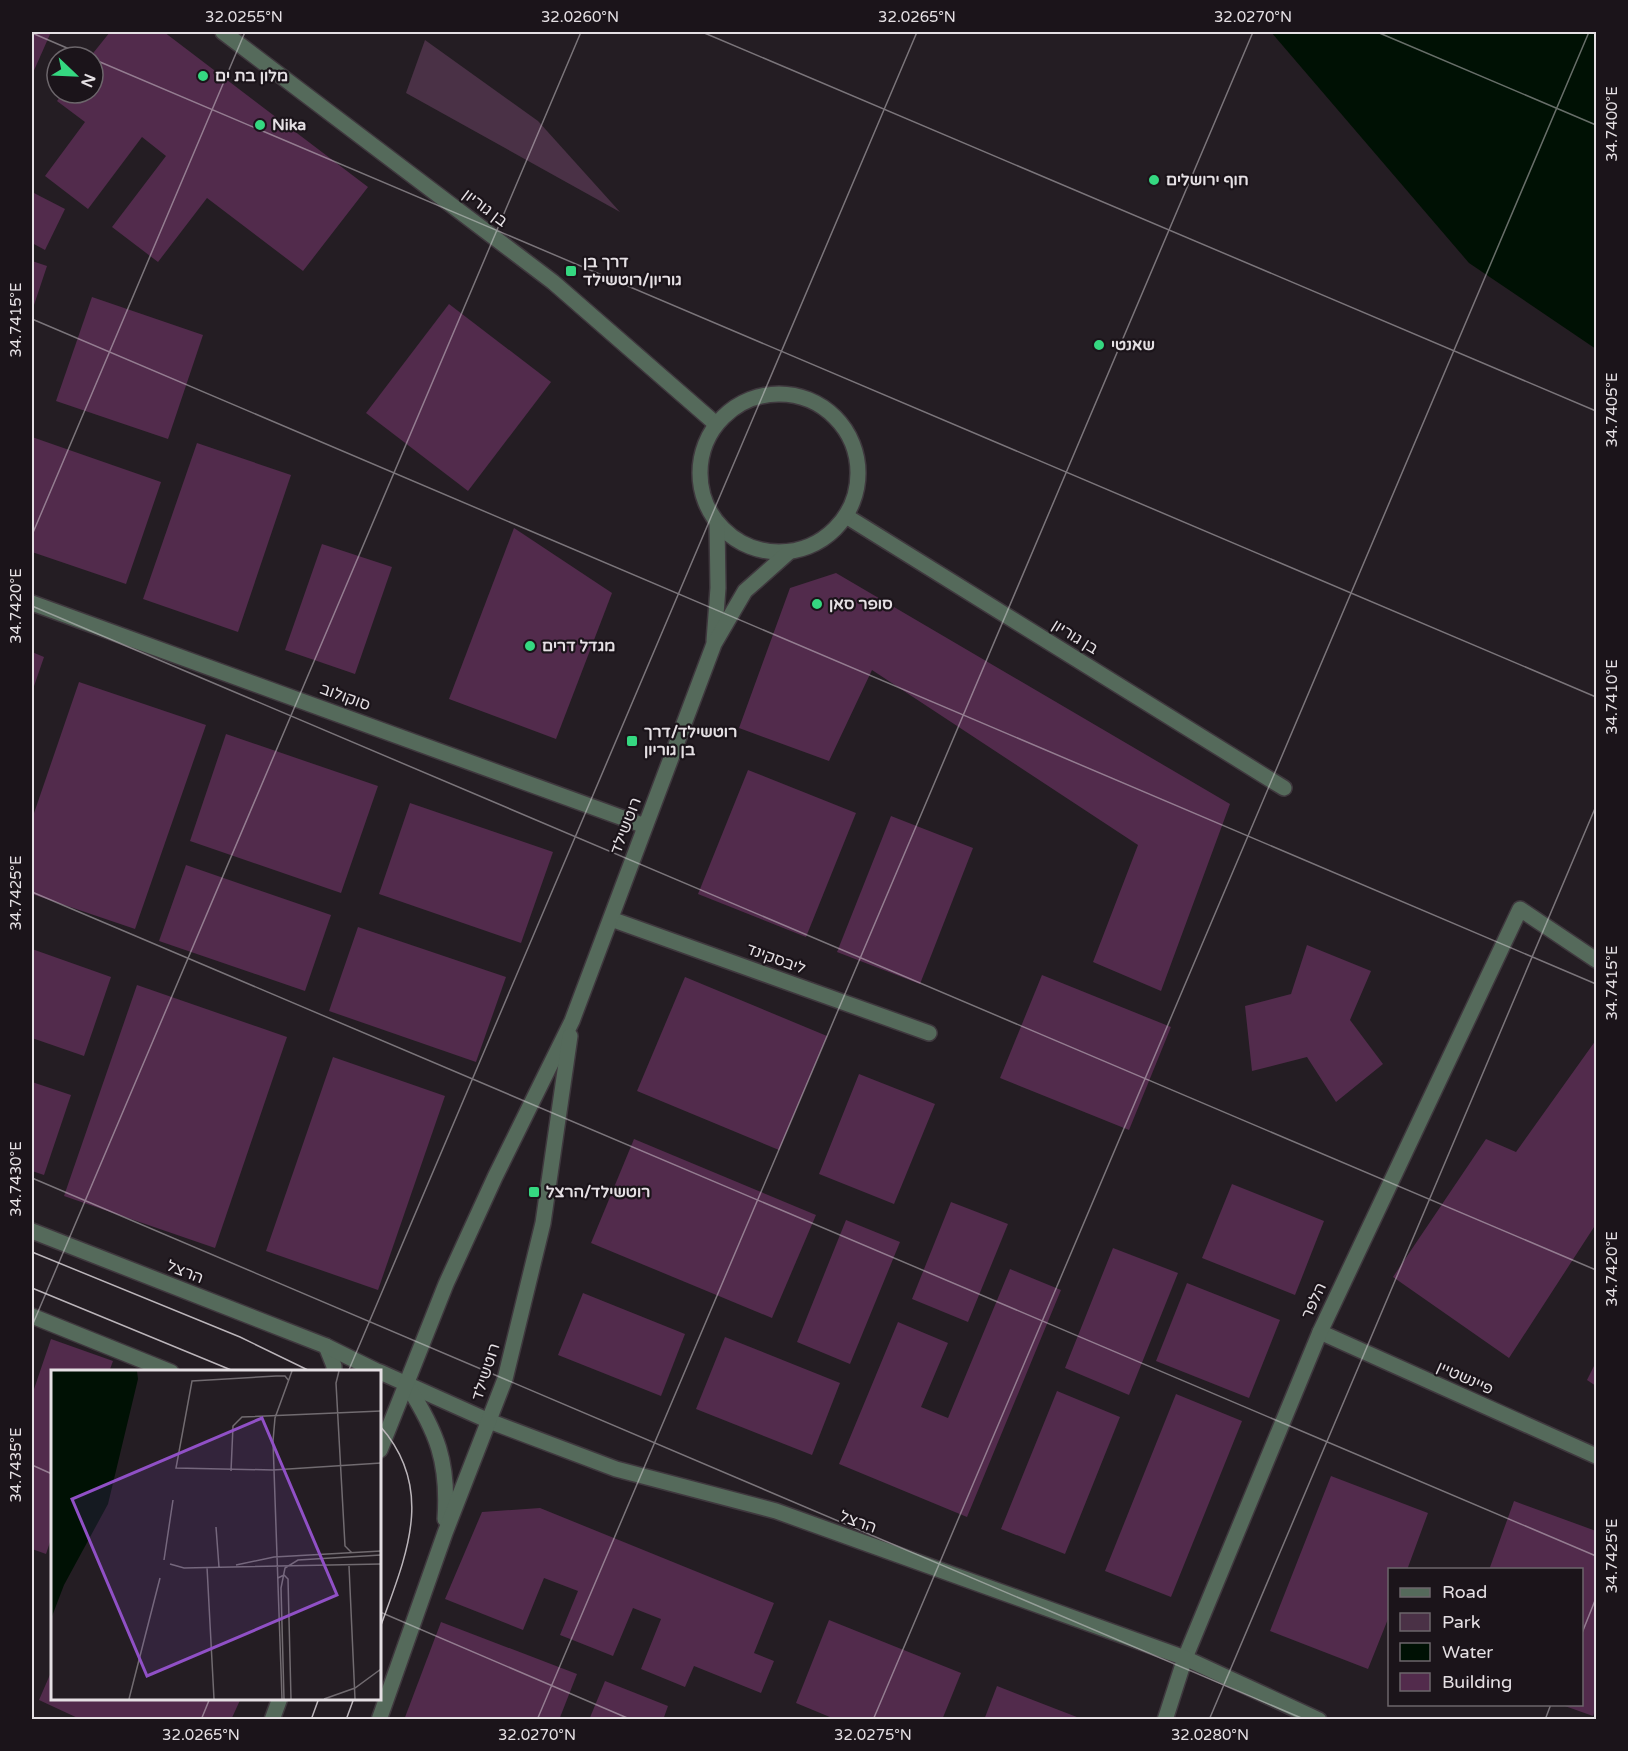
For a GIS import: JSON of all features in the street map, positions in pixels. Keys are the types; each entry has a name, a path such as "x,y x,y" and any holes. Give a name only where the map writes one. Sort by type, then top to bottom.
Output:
{"street":[{"name":"בן גוריון","path":"223,32 553,282 716,424"},
{"path":"764,395 792,395 819,404 843,426 856,454 857,487 846,516 827,537 802,549 789,552 775,553 748,547 724,531 707,508 699,480 702,451 716,424 737,405 764,395"},
{"name":"בן גוריון","path":"846,516 1284,788"},
{"name":"רוטשילד","path":"714,644 718,588 717,523"},
{"name":"רוטשילד","path":"381,1448 446,1284 572,1021 714,644 745,591 789,552"},
{"name":"סוקולוב","path":"32,603 645,826"},
{"name":"הלפר","path":"1165,1719 1185,1658 1320,1332 1520,909 1596,960"},
{"name":"ליבסקינד","path":"611,919 929,1033"},
{"name":"רוטשילד","path":"379,1719 445,1533 505,1379 543,1223 572,1021"},
{"name":"הרצל","path":"32,1231 326,1346 375,1370"},
{"path":"32,1316 168,1370"},
{"name":"פיינשטיין","path":"1320,1332 1596,1456"},
{"path":"326,1346 334,1370"},
{"name":"הרצל","path":"381,1373 489,1420 616,1469 776,1511 1185,1658 1319,1719"},
{"path":"407,1384 428,1418 441,1450 447,1489 445,1533"},
{"path":"272,1719 279,1700"}],"green space":[{"path":"425,40 538,121 620,212 406,93"}],"water":[{"path":"1271,32 1596,32 1596,349 1469,263"}],"building":[{"path":"32,32 51,32 45,45 32,75"},
{"path":"110,32 164,32 368,187 303,271 207,198 158,262 112,227 166,156 142,137 88,209 45,176 85,122 62,105 105,105 105,45 100,45"},
{"path":"32,192 65,209 45,250 32,243"},
{"path":"32,261 47,266 32,311"},
{"path":"92,297 203,335 168,439 56,401"},
{"path":"449,304 551,382 468,491 366,413"},
{"path":"32,437 161,482 126,584 32,552"},
{"path":"197,443 291,475 238,632 143,599"},
{"name":"מגדל דרים","path":"514,528 612,593 556,739 449,699"},
{"path":"322,544 392,567 355,674 285,650"},
{"path":"836,573 1230,804 1161,991 1093,962 1138,845 872,670 829,761 739,728 790,588"},
{"path":"32,652 44,657 32,692"},
{"path":"79,682 206,725 135,929 32,894 32,819"},
{"path":"226,734 378,786 341,893 190,841"},
{"path":"748,770 856,813 806,937 698,894"},
{"path":"410,803 553,852 521,943 379,894"},
{"path":"891,816 973,848 920,984 837,952"},
{"path":"186,865 331,915 305,991 159,941"},
{"path":"358,927 506,977 476,1062 329,1011"},
{"path":"1307,945 1371,971 1350,1020 1383,1064 1336,1102 1307,1057 1252,1071 1245,1006 1291,994"},
{"path":"32,949 111,977 84,1056 32,1038"},
{"path":"1042,975 1171,1027 1129,1130 1000,1078"},
{"path":"685,977 827,1036 779,1150 637,1091"},
{"path":"137,985 287,1037 215,1248 64,1196"},
{"path":"1596,1040 1596,1224 1509,1358 1393,1277 1486,1139 1516,1152"},
{"path":"333,1057 445,1096 378,1290 266,1251"},
{"path":"859,1074 935,1104 894,1204 819,1174"},
{"path":"32,1082 71,1095 44,1175 32,1171"},
{"path":"634,1139 816,1215 772,1318 591,1243"},
{"path":"1232,1184 1324,1221 1295,1295 1202,1258"},
{"path":"951,1202 1008,1224 968,1322 912,1299"},
{"path":"846,1220 900,1242 850,1364 797,1342"},
{"path":"1113,1248 1178,1273 1129,1395 1065,1368"},
{"path":"1010,1269 1061,1290 967,1517 839,1464 898,1322 948,1343 921,1407 948,1418"},
{"path":"1187,1283 1280,1320 1249,1398 1156,1361"},
{"path":"583,1293 685,1334 661,1396 558,1355"},
{"path":"725,1337 840,1383 812,1455 696,1409"},
{"path":"51,1339 113,1361 110,1370 51,1370 51,1539 46,1554 32,1549 32,1395"},
{"path":"1596,1362 1596,1386 1587,1380"},
{"path":"1057,1391 1120,1417 1065,1554 1001,1529"},
{"path":"1176,1394 1242,1421 1171,1597 1105,1571"},
{"path":"1331,1476 1428,1513 1408,1568 1388,1568 1388,1619 1368,1669 1270,1631"},
{"path":"1514,1501 1596,1531 1596,1708 1593,1716 1565,1706 1583,1706 1583,1568 1490,1568"},
{"path":"540,1508 774,1603 754,1653 774,1661 761,1693 694,1666 685,1687 641,1669 661,1619 633,1608 613,1656 560,1635 578,1591 544,1578 523,1630 445,1599 482,1512"},
{"path":"829,1620 961,1673 942,1720 837,1720 796,1703"},
{"path":"441,1622 577,1674 559,1720 404,1720"},
{"path":"51,1672 51,1700 240,1700 231,1720 82,1720 39,1700"},
{"path":"605,1681 668,1706 663,1720 589,1720"},
{"path":"997,1686 1082,1719 1082,1720 984,1720"}],"tram line":[{"path":"32,1252 240,1337 308,1370"},
{"path":"32,1288 231,1370"},
{"path":"381,1427 397,1450 408,1475 412,1500 411,1525 406,1550 381,1625"},
{"path":"311,1720 318,1700"},
{"path":"346,1720 353,1700"}],"place":[{"name":"מלון בת ים","path":"203,76"},
{"name":"Nika","path":"260,125"},
{"name":"חוף ירושלים","path":"1154,180"},
{"name":"דרך בן גוריון/רוטשילד","path":"571,271"},
{"name":"שאנטי","path":"1099,345"},
{"name":"סופר סאן","path":"817,604"},
{"name":"מגדל דרים","path":"530,646"},
{"name":"רוטשילד/דרך בן גוריון","path":"632,741"},
{"name":"רוטשילד/הרצל","path":"534,1192"}]}
